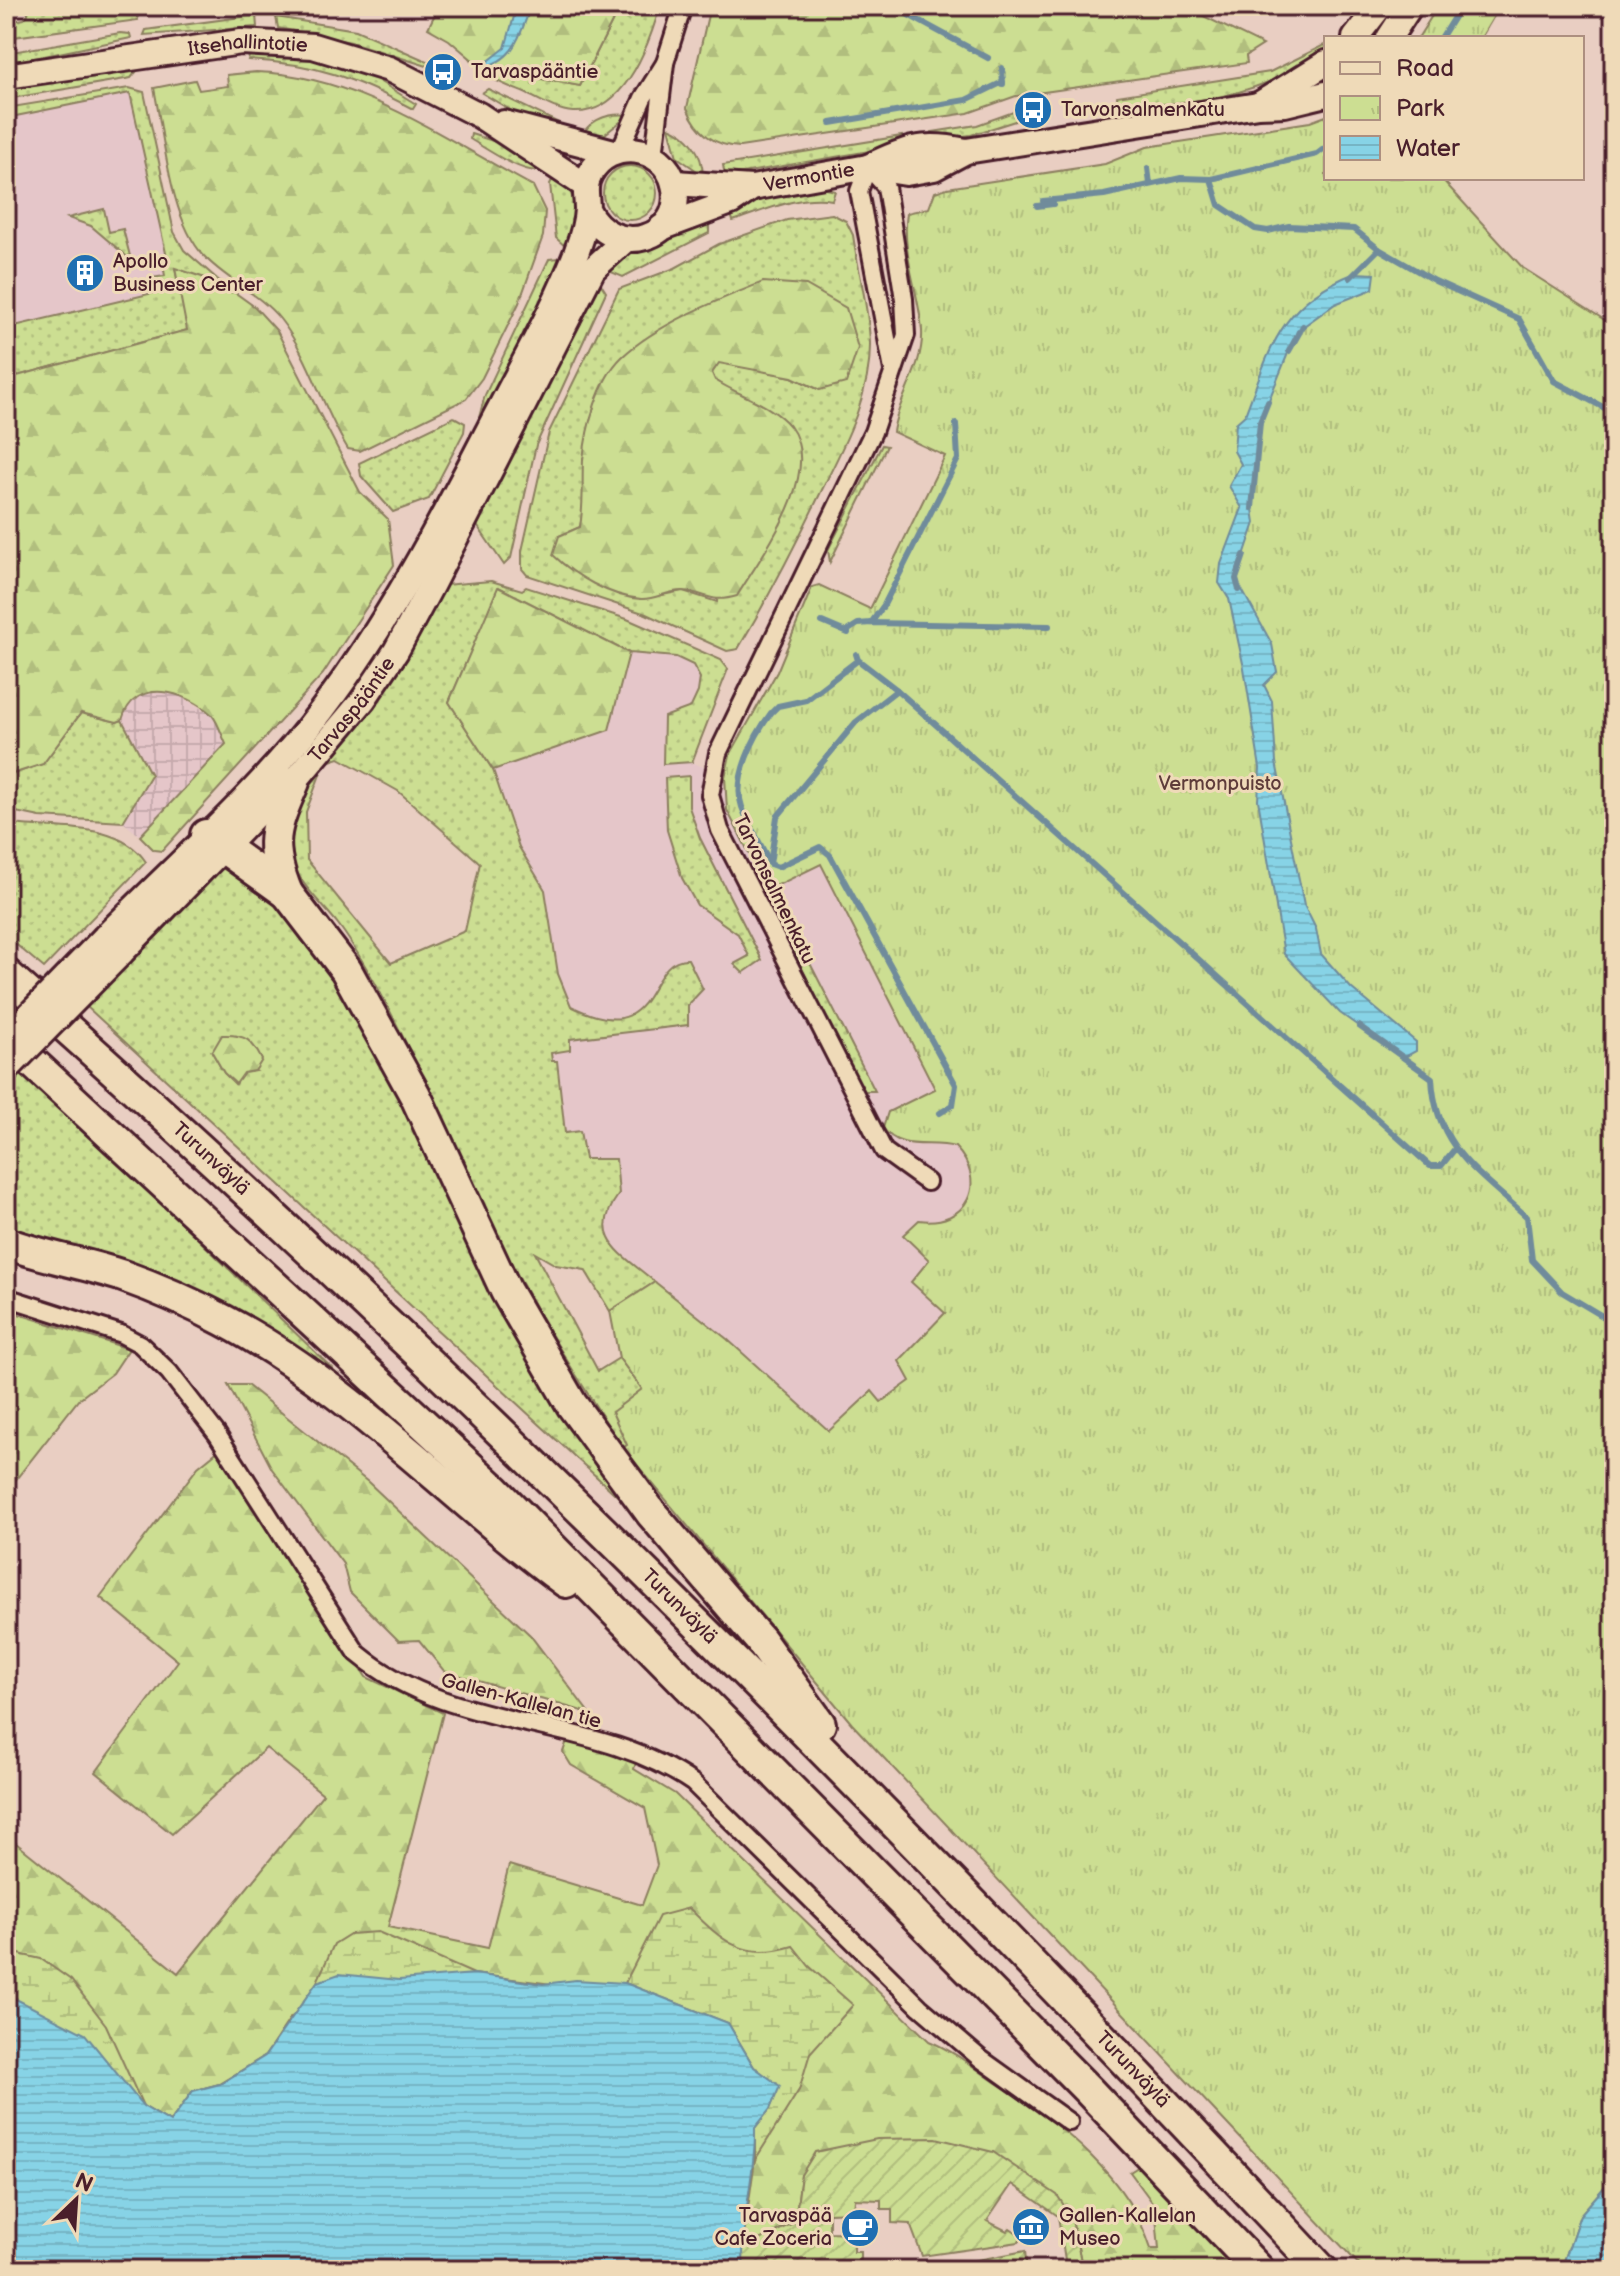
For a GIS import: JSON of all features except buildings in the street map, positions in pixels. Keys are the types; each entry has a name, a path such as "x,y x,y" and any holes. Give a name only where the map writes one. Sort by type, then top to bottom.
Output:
{"highway":[{"path":"287,893 274,862 275,840 277,821 294,782"},
{"path":"216,840 287,893 332,950 415,1095 506,1291 572,1405 652,1514 760,1640 867,1791"},
{"name":"Turunväylä","path":"6,974 171,1119 541,1468 867,1791 1322,2270"},
{"path":"6,1039 495,1490 1089,2091 1259,2270"},
{"path":"6,1243 145,1285 189,1302 256,1338 411,1454 516,1545 645,1639"}],"main road":[{"path":"1357,36 1380,6"},
{"path":"1390,36 1410,6"},
{"name":"Itsehallintotie","path":"6,76 139,54 277,41 313,46 389,69 479,115 565,142 617,151"},
{"name":"Vermontie","path":"1258,105 1324,64"},
{"name":"Vermontie","path":"674,183 752,188 868,167 902,150 926,146 966,151 1258,105 1285,104 1324,94"},
{"name":"Itsehallintotie","path":"479,115 586,197"},
{"path":"617,151 643,151 654,156 670,173 674,183 674,208 661,228 650,236 625,240 601,230 586,197 595,166 617,151"},
{"name":"Vermontie","path":"661,228 731,202 752,188"},
{"name":"Tarvaspääntie","path":"457,514 558,294 586,197"},
{"name":"Tarvaspääntie","path":"216,840 294,782 363,700 396,651 422,579 593,269 625,240"},
{"name":"Tarvaspääntie","path":"6,1070 113,945 216,840 321,712 422,579"},
{"name":"Tarvaspääntie","path":"6,1039 113,945"}],"street":[{"path":"654,156 665,63 683,6"},
{"path":"617,151 643,98 665,63"},
{"name":"Tarvonsalmenkatu","path":"893,370 859,191 868,167 886,187 907,319 906,335 873,432 718,753 710,795 720,830 884,1151 927,1182"},
{"name":"Gallen-Kallelan tie","path":"6,1297 121,1334 140,1344 169,1372 217,1434 350,1643 384,1676 443,1703 634,1751 672,1768 693,1783 955,2038 1069,2122"}],"shaded area":[{"path":"131,93 168,262 188,330 6,379 6,118"},
{"path":"629,653 676,657 693,665 700,678 698,692 691,707 675,716 663,764 692,762 725,777 727,810 776,886 821,863 936,1089 888,1112 917,1144 929,1142 955,1147 971,1167 970,1195 958,1212 931,1222 919,1220 930,1260 911,1282 945,1313 899,1361 911,1380 881,1403 872,1391 829,1432 727,1339 609,1243 604,1224 609,1208 619,1194 616,1159 585,1159 582,1149 565,1133 557,1062 552,1062 551,1052 569,1039 687,1025 666,967 646,1006 616,1020 591,1016 571,1006 558,974 545,890 519,847 493,770 609,730"},
{"path":"172,691 213,716 226,744 140,836 123,822 151,775 122,720 126,707 145,692"}],"green space":[{"path":"27,6 136,6 138,20 6,38 6,22 24,19 28,14"},
{"path":"439,6 620,6 580,86 482,68 449,40 428,28"},
{"path":"620,6 660,6 632,75 607,102 591,110 561,110 494,79 480,69 468,55 482,68 580,86"},
{"path":"710,6 1183,6 1263,45 1246,56 1247,63 1016,96 968,113 740,147 722,144 708,136 687,108"},
{"path":"1438,6 1500,6 1482,36 1419,36"},
{"path":"256,15 257,27 144,35 146,30"},
{"path":"276,17 356,30 429,62 427,66 351,42 278,28"},
{"path":"120,33 130,34 131,38 6,64 6,53"},
{"path":"1324,45 1324,55 1251,88 1201,100 1118,105 1117,96 1270,72"},
{"path":"251,49 289,50 361,70 416,104 413,109 334,74 248,60"},
{"path":"136,72 131,78 6,99 6,86 59,77"},
{"path":"256,72 330,84 400,112 533,186 545,211 543,236 519,303 482,378 466,399 360,451 348,449 300,350 280,319 204,256 192,240 176,200 154,88 195,80 199,90 228,86 227,75"},
{"path":"129,88 144,92 174,232 184,250 223,284 175,269 188,330 6,379 6,328 153,293 151,278 165,276 163,264 168,262 130,93 6,118 6,108"},
{"path":"488,89 564,127 534,124 482,93"},
{"path":"1016,111 1018,120 971,135 933,140 932,132 977,125"},
{"path":"629,115 605,134 581,136 590,125 602,118"},
{"name":"Vermonpuisto","path":"1324,117 1324,180 1443,180 1523,268 1614,326 1614,2176 1580,2215 1561,2270 1364,2270 852,1724 623,1448 627,1445 612,1412 642,1389 619,1358 610,1311 655,1282 727,1339 829,1431 872,1391 881,1402 910,1381 899,1361 945,1313 911,1282 929,1260 903,1235 919,1220 936,1220 960,1209 968,1199 971,1187 965,1160 955,1147 907,1143 883,1128 888,1112 935,1089 821,864 776,886 766,886 727,810 725,777 730,755 777,672 812,587 819,585 870,609 945,456 893,432 922,344 906,242 907,213 929,208 935,192 947,188 1105,164 1147,147 1310,122"},
{"path":"669,127 694,146 703,175 677,157"},
{"path":"471,134 512,147 541,170 525,169 505,160 470,139"},
{"path":"902,136 904,145 725,176 723,165"},
{"path":"630,166 649,174 657,193 649,212 630,220 611,212 603,193 611,174"},
{"path":"556,173 573,199 574,218 567,248 556,238 550,184"},
{"path":"823,188 835,191 832,200 795,201 733,221 730,211 766,198"},
{"path":"104,209 109,232 123,229 131,260 91,226 68,218"},
{"path":"832,214 846,221 853,235 866,303 869,364 860,404 845,443 738,649 727,651 646,614 527,575 522,569 522,551 549,432 619,289 675,268 719,244 787,220","holes":["713,303 820,390 792,377 719,362 712,373 715,380 732,391 717,602 683,591 641,599 559,536 580,527 585,500 583,458 683,320"]},
{"path":"709,217 709,233 623,277 604,269 618,257 658,245"},
{"path":"549,259 563,260 530,331 476,429 485,395"},
{"path":"175,268 223,284 255,307 277,331 360,492 388,519 394,565 323,674 162,851 154,850 140,836 226,744 212,715 189,699 176,694 149,693 138,697 122,720 117,722 81,713 43,764 6,776 6,379 187,330"},
{"path":"597,278 606,292 536,445 511,558 504,565 476,524"},
{"path":"763,282 806,285 846,308 858,348 846,383 820,390 792,377 719,363 712,373 715,380 783,419 799,445 800,467 786,514 737,596 714,598 683,591 646,599 629,597 605,589 571,570 553,555 559,536 580,527 585,447 590,419 606,378 622,357 652,334 689,314"},
{"path":"454,417 465,423 464,432 429,499 393,512 361,476 359,463"},
{"path":"882,445 887,446 830,562 828,550"},
{"path":"491,581 522,590 526,587 627,619 721,660 728,669 692,762 663,764 664,717 691,707 700,678 693,665 676,657 629,653 499,587 449,702 493,770 519,847 545,890 558,974 571,1006 601,1017 622,1018 636,1011 647,999 663,972 674,963 688,959 703,989 688,1005 688,1025 570,1039 570,1050 551,1053 552,1061 557,1061 565,1133 580,1131 585,1159 616,1159 619,1194 606,1223 607,1234 621,1254 655,1282 610,1311 585,1270 556,1265 535,1253 598,1371 619,1358 642,1389 627,1445 623,1448 518,1276 374,981 343,931 304,883 290,855 289,832 296,810 321,772 306,812 307,860 391,963 465,931 480,863 398,791 339,758 327,762 394,675 444,585"},
{"path":"498,587 629,653 609,730 493,770 449,702"},
{"path":"81,713 117,722 122,720 151,775 123,822 40,817 6,810 6,776 43,764"},
{"path":"689,776 689,807 700,838 762,960 743,973 734,964 749,956 738,934 697,905 682,878 667,830 665,778"},
{"path":"6,823 101,833 134,848 146,862 44,968 6,936"},
{"path":"228,856 260,881 343,989 639,1516 87,1007","holes":["212,1052 255,1071 244,1072 235,1084 224,1073"]},
{"path":"782,910 875,1091 865,1091 860,1084 777,919"},
{"path":"222,1035 247,1040 262,1060 255,1071 244,1073 236,1084 224,1073 212,1052"},
{"path":"22,1074 115,1159 365,1400 237,1312 163,1275 6,1230 6,1090"},
{"path":"6,1310 129,1349 113,1373 79,1399 6,1492"},
{"path":"228,1385 247,1385 368,1482 530,1635 589,1713 444,1671 419,1640 399,1641 350,1592 343,1564 272,1469"},
{"path":"219,1450 366,1677 443,1713 388,1927 488,1948 509,1865 642,1905 657,1865 645,1808 571,1765 563,1752 567,1741 637,1759 634,1769 675,1794 929,2041 957,2056 1047,2118 1091,2156 1127,2199 1151,2249 1159,2249 1155,2206 1130,2172 1141,2165 1239,2270 1083,2270 1071,2216 993,2152 801,2175 795,2222 742,2249 755,2160 552,1984 474,1974 291,2017 265,2056 219,2084 193,2091 170,2122 143,2106 6,1994 6,1835 178,1973 323,1794 266,1748 172,1834 96,1772 178,1661 100,1597 198,1467"},
{"path":"689,1908 724,1939 748,1950 776,1950 793,1946 809,1966 853,2005 810,2053 799,2090 755,2160 755,2128 770,2109 779,2086 754,2067 728,2023 625,1983 659,1916"},
{"path":"378,1932 474,1974 543,1984 418,2027 171,2121 193,2091 220,2084 265,2056 317,1982 334,1944 350,1934"},
{"path":"6,1951 41,1959 71,1980 106,2025 143,2106 169,2122 6,2184"},
{"path":"936,2138 993,2152 1057,2195 1071,2216 1083,2270 1045,2270 1066,2266 1058,2216 1012,2184 987,2221 1007,2231 1010,2228 1023,2237 1019,2242 922,2256 910,2224 892,2223 892,2209 881,2209 881,2200 855,2199 854,2212 829,2213 829,2232 854,2233 854,2252 860,2252 860,2260 845,2270 744,2270 742,2249 795,2222 801,2175 815,2152 877,2139"},
{"path":"1025,2251 1027,2270 933,2270 936,2268"}],"water":[{"path":"517,6 531,6 515,45 502,59 481,67 505,48"},
{"path":"1355,273 1375,274 1373,289 1335,304 1297,331 1260,422 1252,502 1255,523 1236,579 1272,644 1277,672 1264,685 1272,701 1276,762 1304,905 1316,929 1321,954 1351,988 1416,1042 1416,1051 1403,1058 1340,1013 1284,954 1258,800 1260,768 1244,668 1229,599 1219,583 1221,564 1242,508 1229,486 1241,464 1234,451 1236,423 1245,415 1272,347 1295,312 1330,285"},
{"path":"339,1974 399,1980 474,1974 543,1984 576,1980 625,1983 728,2023 754,2067 780,2086 770,2109 755,2128 744,2235 744,2270 6,2270 6,1994 85,2034 143,2106 170,2122 193,2091 220,2084 265,2056 317,1982"},
{"path":"1614,2176 1614,2270 1561,2270 1580,2215"}],"waterway":[{"path":"892,6 988,58"},
{"path":"1442,36 1461,6"},
{"path":"1002,68 1003,84"},
{"path":"831,123 966,100 1003,82"},
{"path":"1043,201 1104,195 1181,178 1211,179 1317,154 1324,149"},
{"path":"1148,168 1150,184"},
{"path":"1211,179 1219,205 1255,229 1268,231 1289,226 1354,229 1379,249 1435,281 1519,319 1554,381 1614,413"},
{"path":"1037,206 1053,204"},
{"path":"1350,278 1379,249"},
{"path":"1289,351 1303,326"},
{"path":"1252,508 1260,422 1268,402"},
{"path":"871,623 884,605 958,459 956,424"},
{"path":"1239,590 1236,579 1244,555"},
{"path":"822,622 848,633"},
{"path":"847,631 858,624 871,623 1049,626"},
{"path":"856,654 858,660 897,690 1430,1166 1441,1166 1454,1150"},
{"path":"858,660 806,700 778,706 771,713 746,758 740,796 745,814 770,864 778,867 820,847 830,855 956,1085 953,1105 940,1113"},
{"path":"770,864 777,817 856,722 897,690"},
{"path":"1359,1026 1432,1078 1435,1102 1451,1141 1477,1172 1527,1217 1532,1260 1562,1292 1614,1323"}],"place":[{"name":"Tarvaspääntie","path":"443,72"},
{"name":"Tarvonsalmenkatu","path":"1033,110"},
{"name":"Apollo Business Center","path":"85,273"},
{"name":"Gallen-Kallelan Museo","path":"1031,2227"},
{"name":"Tarvaspää Cafe Zoceria","path":"860,2228"}]}
